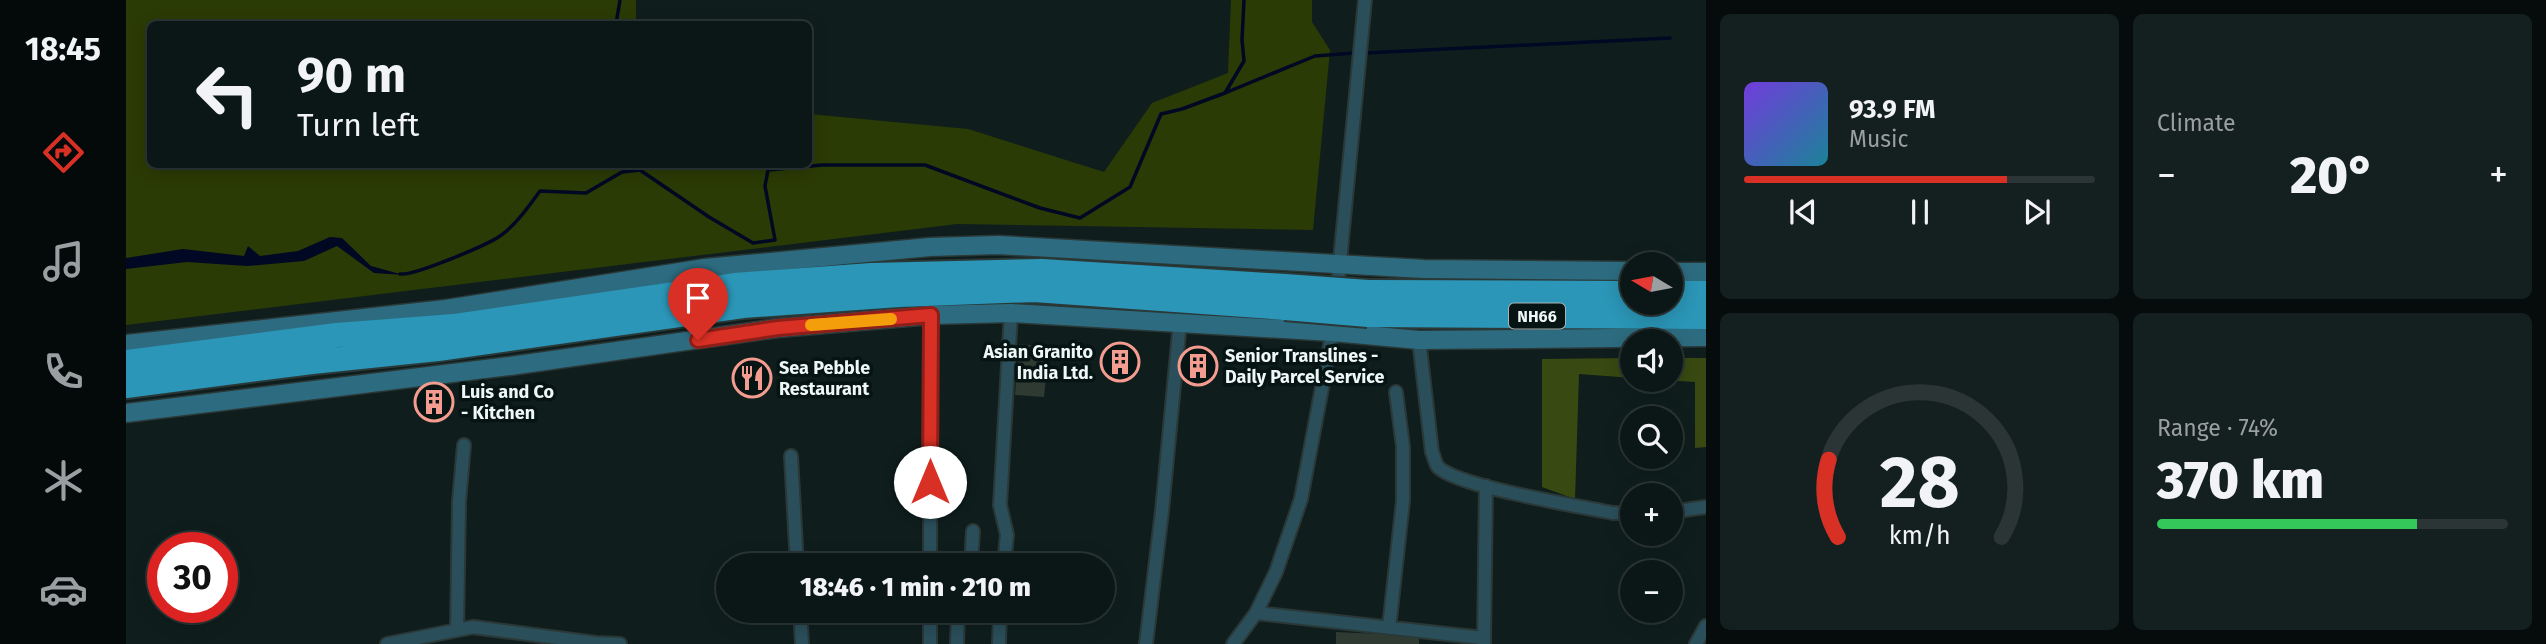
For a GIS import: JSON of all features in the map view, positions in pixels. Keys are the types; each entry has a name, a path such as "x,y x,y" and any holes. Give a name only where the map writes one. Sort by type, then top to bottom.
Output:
{"highway":[{"name":"NH66","path":"126,362 337,335 454,326 735,285 871,275 1042,271 1368,304 1706,317"},
{"name":"NH66","path":"126,386 438,349 743,306 886,296 1034,290 1285,297"},
{"path":"1684,293 1706,293"},
{"name":"NH66","path":"1368,304 1620,294"}],"street":[{"path":"1233,644 1255,612 1276,572 1301,499 1333,332 1365,0"},
{"path":"126,344 446,309 705,268 930,247 998,245 1424,269 1620,271"},
{"path":"1684,272 1706,272"},
{"path":"1005,553 1007,535 1000,505 1011,313"},
{"path":"126,413 510,366 778,328 931,315 1011,313 1333,332 1419,340 1706,337"},
{"path":"930,553 931,315"},
{"path":"1146,644 1180,322"},
{"path":"1419,340 1432,452 1437,466 1451,475 1486,486 1620,513"},
{"path":"1389,628 1404,501 1403,447 1396,392"},
{"path":"457,630 459,502 464,445"},
{"path":"791,456 796,553"},
{"path":"1255,612 1483,641 1486,486"},
{"path":"1683,511 1706,508"},
{"path":"972,553 973,531"},
{"path":"801,623 802,644"},
{"path":"930,623 930,644"},
{"path":"957,644 958,623"},
{"path":"999,644 1000,623"},
{"path":"1696,644 1706,626"},
{"path":"387,644 473,627 620,644"}],"green space":[{"path":"126,0 636,0 636,21 147,21 147,168 812,168 812,114 968,129 1104,172 1152,103 1228,73 1231,0 1312,0 1312,22 1330,50 1313,230 957,224 126,325"},
{"path":"1620,358 1620,377 1579,374 1575,499 1542,487 1542,359"},
{"path":"1683,358 1706,358 1706,447 1695,448 1695,382 1683,381"}],"water":[{"path":"330,237 342,238 371,266 404,275 374,273 337,246 304,261 247,266 187,262 126,269 126,258 183,249 244,256 248,246 260,256 298,251"}],"building":[{"path":"1019,344 1049,347 1044,397 1015,395"},
{"name":"Senior Translines - Daily Parcel Service","path":"1181,354 1217,356 1215,379 1180,377"},
{"name":"Asian Granito India Ltd.","path":"1114,356 1129,358 1127,370 1112,367"},
{"name":"Luis and Co - Kitchen","path":"450,391 451,411 418,413 417,393"},
{"path":"1336,632 1419,636 1419,644 1336,644"}],"waterway":[{"path":"616,21 620,0"},
{"path":"1225,93 1244,61 1244,0"},
{"path":"1365,53 1670,38"},
{"path":"812,166 925,165 1040,208 1080,218 1130,187 1161,114 1225,93 1315,56 1354,53"},
{"path":"400,274 466,253 500,236 517,221 540,191 586,193 622,172 640,170 753,243 775,240 765,186 768,170 790,168"}],"slow traffic":[{"path":"811,325 891,319"}],"place":[{"name":"Asian Granito India Ltd.","path":"1120,362"},
{"name":"Senior Translines - Daily Parcel Service","path":"1198,366"},
{"name":"Sea Pebble Restaurant","path":"752,378"},
{"name":"Luis and Co - Kitchen","path":"434,402"}],"route":[{"path":"698,340 778,328 931,315 930,482"}]}
